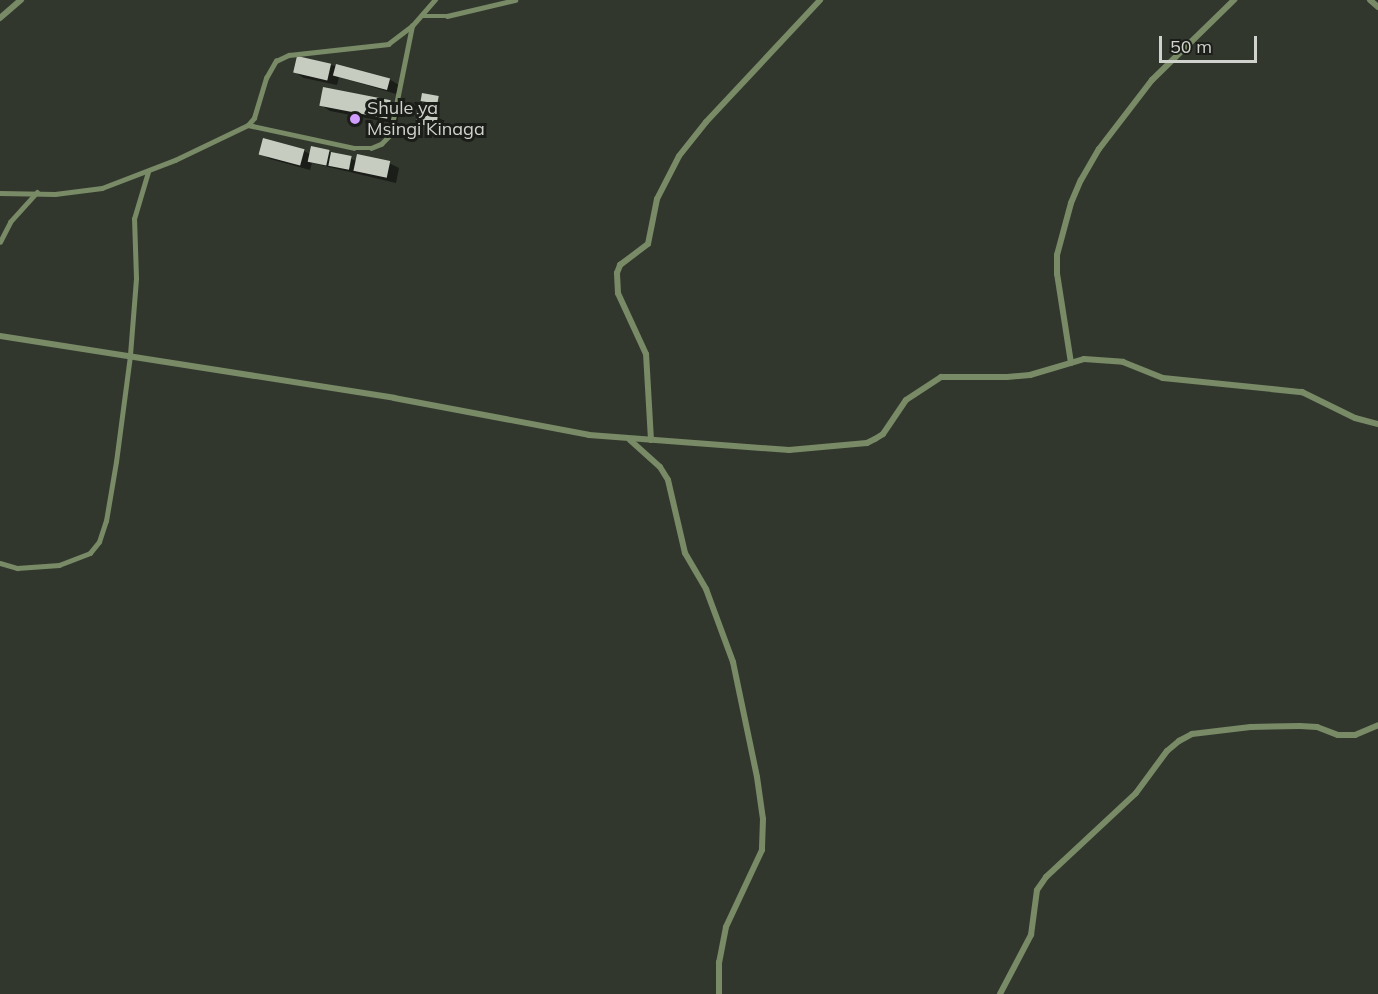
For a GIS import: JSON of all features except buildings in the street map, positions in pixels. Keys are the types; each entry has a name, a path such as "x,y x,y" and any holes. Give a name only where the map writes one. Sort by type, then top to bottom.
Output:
{"street":[{"path":"0,18 21,0"},
{"path":"651,440 646,354 618,294 617,273 620,264 648,244 657,199 679,156 706,122 820,0"},
{"path":"1071,363 1057,265 1064,229 1077,188 1099,149 1152,80 1234,0"},
{"path":"1370,0 1378,7"},
{"path":"0,336 394,398 589,435 789,450 867,443 883,434 906,400 941,377 1007,377 1051,370 1084,359 1123,362 1156,377 1302,392 1348,415 1378,424"},
{"path":"629,439 660,467 668,480 685,553 706,590 733,662 757,777 763,819 762,849 726,927 719,962 719,994"},
{"path":"1000,994 1031,934 1037,890 1046,877 1136,793 1167,751 1179,741 1192,734 1251,727 1300,726 1317,728 1338,735 1355,735 1378,725"}],"lane":[{"path":"0,193 55,194 102,188 148,172 248,125 254,118 271,66 276,61 289,55 388,44 412,26 435,0"},
{"path":"422,16 447,16 515,0"},
{"path":"248,125 354,148 371,148 381,144 388,136 393,120 412,26"},
{"path":"0,563 17,568 59,565 90,553 99,542 106,521 116,462 130,355 136,278 133,230 148,172"},
{"path":"0,242 10,222 37,192"}],"place":[{"name":"Shule ya Msingi Kinaga","path":"355,119"}]}
